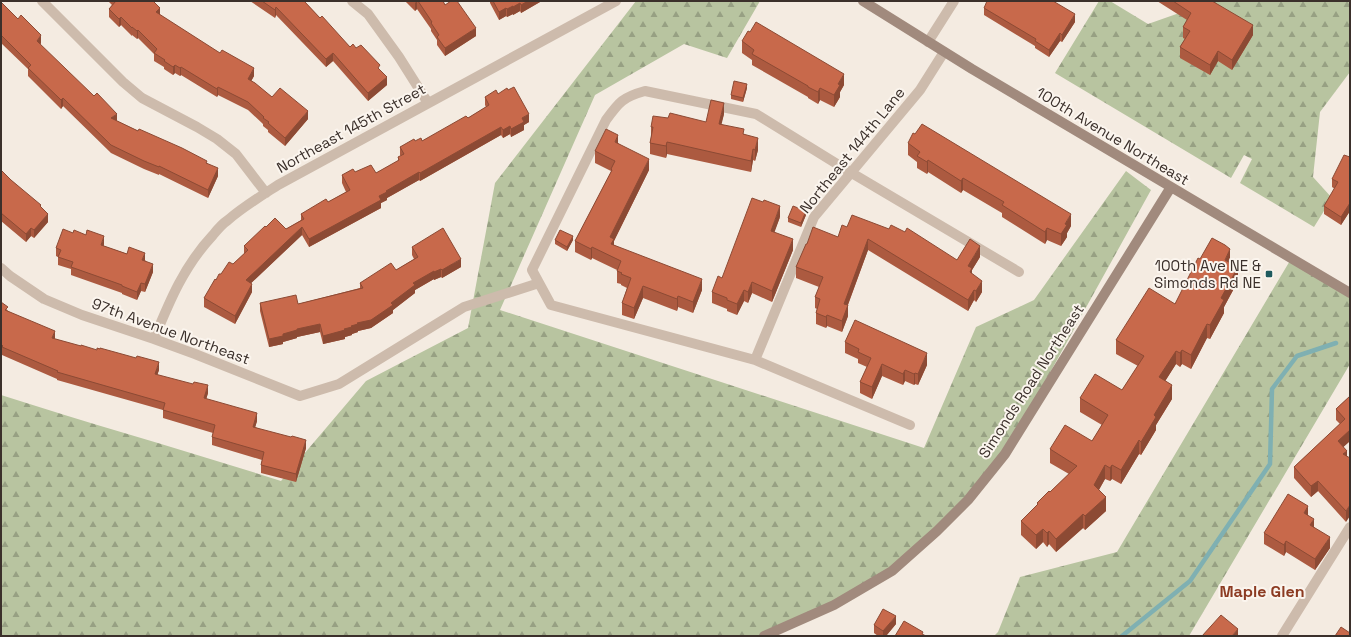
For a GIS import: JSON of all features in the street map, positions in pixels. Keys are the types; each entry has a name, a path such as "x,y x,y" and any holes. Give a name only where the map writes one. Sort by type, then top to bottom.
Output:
{"main road":[{"name":"100th Avenue Northeast","path":"863,1 944,52 1350,293"},
{"name":"Simonds Road Northeast","path":"764,636 834,606 892,571 937,531 968,500 1005,454 1171,188"}],"street":[{"path":"42,1 123,82 142,98 204,131 236,154 266,193"},
{"path":"352,1 368,14 399,57 428,103"},
{"name":"Northeast 145th Street","path":"154,339 174,290 189,264 206,242 226,221 266,193 616,1"},
{"path":"928,42 954,1"},
{"name":"Northeast 144th Lane","path":"756,360 814,217 920,90 944,52"},
{"path":"910,425 756,360 551,305 532,270 606,120 618,103 630,95 645,91 756,114 850,172 1019,272"},
{"name":"97th Avenue Northeast","path":"1,268 10,276 44,299 82,315 154,339 300,396 339,384 464,307 539,283"},
{"path":"1282,636 1350,527"}],"green space":[{"path":"636,1 760,1 727,58 684,44 595,95 500,310 924,448 976,327 1034,300 1126,171 1151,190 1005,454 968,500 892,571 774,636 1,636 1,395 281,481 366,381 468,328 495,183"},
{"path":"1099,1 1110,1 1148,24 1202,5 1204,1 1350,1 1350,72 1320,112 1313,177 1332,198 1314,227 1240,183 1252,159 1244,155 1231,178 1055,73"},
{"path":"1291,259 1350,293 1350,364 1189,636 994,636 998,632 1020,577 1117,552"}],"building":[{"path":"116,1 153,1 160,8 156,12 220,53 222,50 254,68 248,79 272,97 280,88 308,111 285,138 248,102 218,87 217,89 181,67 180,68 175,65 173,67 154,53 157,49 138,30 137,31 132,28 121,17 119,19 109,9"},
{"path":"262,1 304,1 320,18 322,16 350,47 353,44 356,48 361,45 380,65 378,68 387,77 368,93 333,53 326,59 276,7 275,10"},
{"path":"418,1 443,1 445,5 451,1 457,1 476,28 445,48 437,37 439,35 431,23 432,22"},
{"path":"493,1 528,1 521,5 520,3 513,7 506,8 499,12"},
{"path":"987,1 1053,1 1075,14 1062,35 1060,33 1049,50 1035,41 1036,39 984,8"},
{"path":"1173,1 1212,1 1253,25 1232,60 1218,51 1210,65 1180,47 1190,31 1183,27 1191,13"},
{"path":"1,2 18,19 21,15 41,35 37,41 94,96 97,93 117,114 111,118 138,131 139,129 182,148 207,161 206,163 218,168 208,190 111,145 63,98 61,100 28,68 31,65 1,35"},
{"path":"756,22 844,74 834,95 820,88 818,92 808,87 752,54 754,50 742,41"},
{"path":"734,81 747,84 743,98 731,95"},
{"path":"514,87 529,114 522,118 524,122 511,129 510,126 503,130 501,127 386,191 387,192 379,196 381,200 309,239 302,227 246,280 252,284 235,316 204,298 215,279 216,280 219,274 221,274 229,262 233,264 248,250 244,246 275,218 286,229 304,219 301,214 326,199 328,202 350,190 342,175 353,169 355,172 371,165 376,173 399,160 398,157 404,154 400,147 414,139 415,141 421,138 422,141 466,116 468,118 489,105 485,97 496,90 498,94 507,88 508,90"},
{"path":"711,100 724,103 719,124 744,129 743,134 758,138 755,150 753,149 751,161 667,142 666,146 650,143 653,127 651,127 653,116 668,118 670,113 706,122"},
{"path":"922,124 1071,214 1065,224 1067,225 1061,234 1047,228 1045,232 1002,205 1004,202 963,178 961,181 928,160 927,162 917,156 920,152 908,143 913,133 915,134"},
{"path":"606,129 618,135 615,142 649,159 610,237 614,239 611,244 702,279 693,302 678,296 677,299 643,286 634,308 622,303 631,278 617,271 621,261 592,247 591,249 575,241 612,170 611,169 615,161 595,151"},
{"path":"1344,155 1350,157 1350,203 1341,217 1324,206 1338,182 1332,179"},
{"path":"1,170 41,205 40,206 48,214 34,230 31,228 26,234 1,213"},
{"path":"752,198 763,202 764,200 780,206 771,231 793,239 772,291 752,282 748,292 744,290 737,304 712,292 718,276 722,278"},
{"path":"793,206 806,211 801,223 788,218"},
{"path":"852,215 889,229 891,225 905,232 907,228 957,260 970,239 980,246 968,266 972,268 970,272 982,281 968,300 868,239 844,304 848,305 842,321 827,315 826,317 816,313 820,299 815,297 823,277 796,267 813,227 838,237 842,225 847,227"},
{"path":"443,228 461,259 442,270 434,271 413,283 415,285 391,303 393,305 371,320 357,323 358,324 351,326 352,327 344,329 345,330 323,336 320,324 297,329 283,334 283,336 269,339 260,303 296,295 298,304 363,288 360,283 391,263 396,270 418,257 412,247"},
{"path":"63,229 73,233 74,230 86,235 87,230 104,236 101,245 127,254 129,247 145,253 142,260 153,264 145,284 141,283 137,292 122,285 71,267 73,262 58,257 61,250 56,248"},
{"path":"560,230 573,236 567,247 555,240"},
{"path":"1212,238 1230,249 1225,260 1238,267 1221,298 1224,300 1210,325 1207,324 1191,355 1182,350 1180,353 1176,351 1159,377 1172,385 1154,415 1156,417 1141,442 1139,440 1121,470 1112,465 1110,468 1105,465 1094,485 1106,497 1085,516 1083,514 1056,539 1049,531 1047,533 1043,529 1036,535 1021,521 1049,491 1050,492 1077,466 1050,449 1065,425 1092,441 1108,415 1080,398 1095,374 1122,390 1144,356 1116,340 1149,288 1175,304 1198,258 1200,259"},
{"path":"1,302 8,307 5,310 55,331 52,338 97,350 97,348 100,348 136,358 137,356 159,362 155,374 193,384 194,382 208,385 204,398 257,413 253,427 306,440 296,474 261,465 264,452 212,437 215,425 163,410 165,403 57,372 58,371 2,347"},
{"path":"855,320 927,353 918,374 905,370 903,374 882,364 872,387 860,382 871,358 858,352 859,349 845,342"},
{"path":"1350,396 1350,430 1338,441 1347,451 1343,454 1350,458 1350,505 1346,511 1318,481 1311,486 1294,467 1345,419 1336,409"},
{"path":"1288,494 1308,506 1304,513 1314,519 1310,525 1330,537 1315,559 1286,541 1284,545 1264,533"},
{"path":"883,609 896,616 883,631 874,625"},
{"path":"1221,615 1238,629 1232,636 1202,636"},
{"path":"904,621 923,632 922,634 926,636 895,636"},
{"path":"1341,627 1350,633 1350,636 1335,636"}],"waterway":[{"path":"1122,636 1190,581 1270,464 1272,389 1297,356 1336,343"}],"place":[{"name":"100th Ave NE & Simonds Rd NE","path":"1269,274"}],"district":[{"name":"Maple Glen","path":"1262,591"}]}
